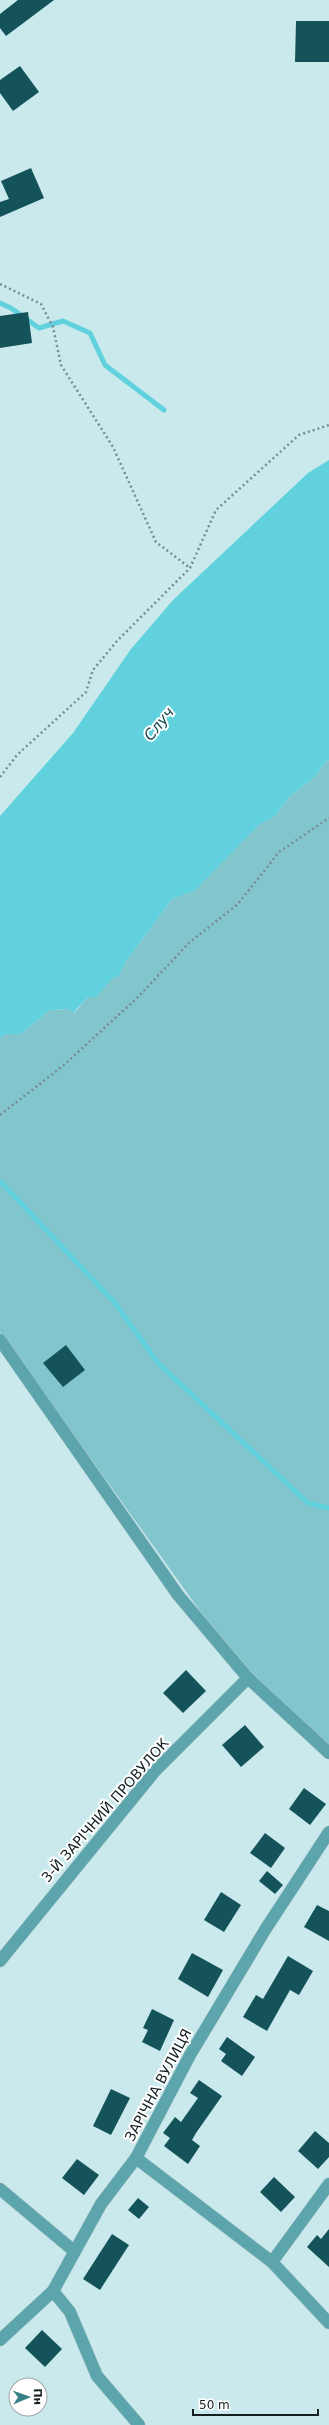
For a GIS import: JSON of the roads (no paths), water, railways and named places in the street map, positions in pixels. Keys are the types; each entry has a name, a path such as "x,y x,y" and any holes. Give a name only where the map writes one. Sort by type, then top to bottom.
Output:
{"street":[{"path":"0,1340 178,1595 248,1678 329,1753"},
{"name":"3-Й ЗАРІЧНИЙ ПРОВУЛОК","path":"0,1961 155,1770 248,1678"},
{"name":"ЗАРІЧНА ВУЛИЦЯ","path":"0,2340 53,2291 101,2204 136,2158 194,2048 265,1930 329,1832"},
{"path":"136,2158 272,2262 329,2323"},
{"path":"272,2262 329,2184"},
{"path":"0,2189 74,2251"},
{"path":"53,2291 70,2312 97,2376 139,2425"}],"water":[{"name":"Случ","path":"329,460 329,760 326,761 315,777 289,797 275,816 260,824 194,891 172,899 127,960 118,977 114,977 96,997 88,997 73,1013 69,1009 50,1010 21,1034 6,1034 0,1038 0,816 73,733 131,649 173,600 308,473"}],"waterway":[{"path":"0,303 11,308 39,328 63,321 90,333 105,365 164,410"},
{"path":"0,1181 115,1303 158,1363 308,1503 329,1508"}]}
